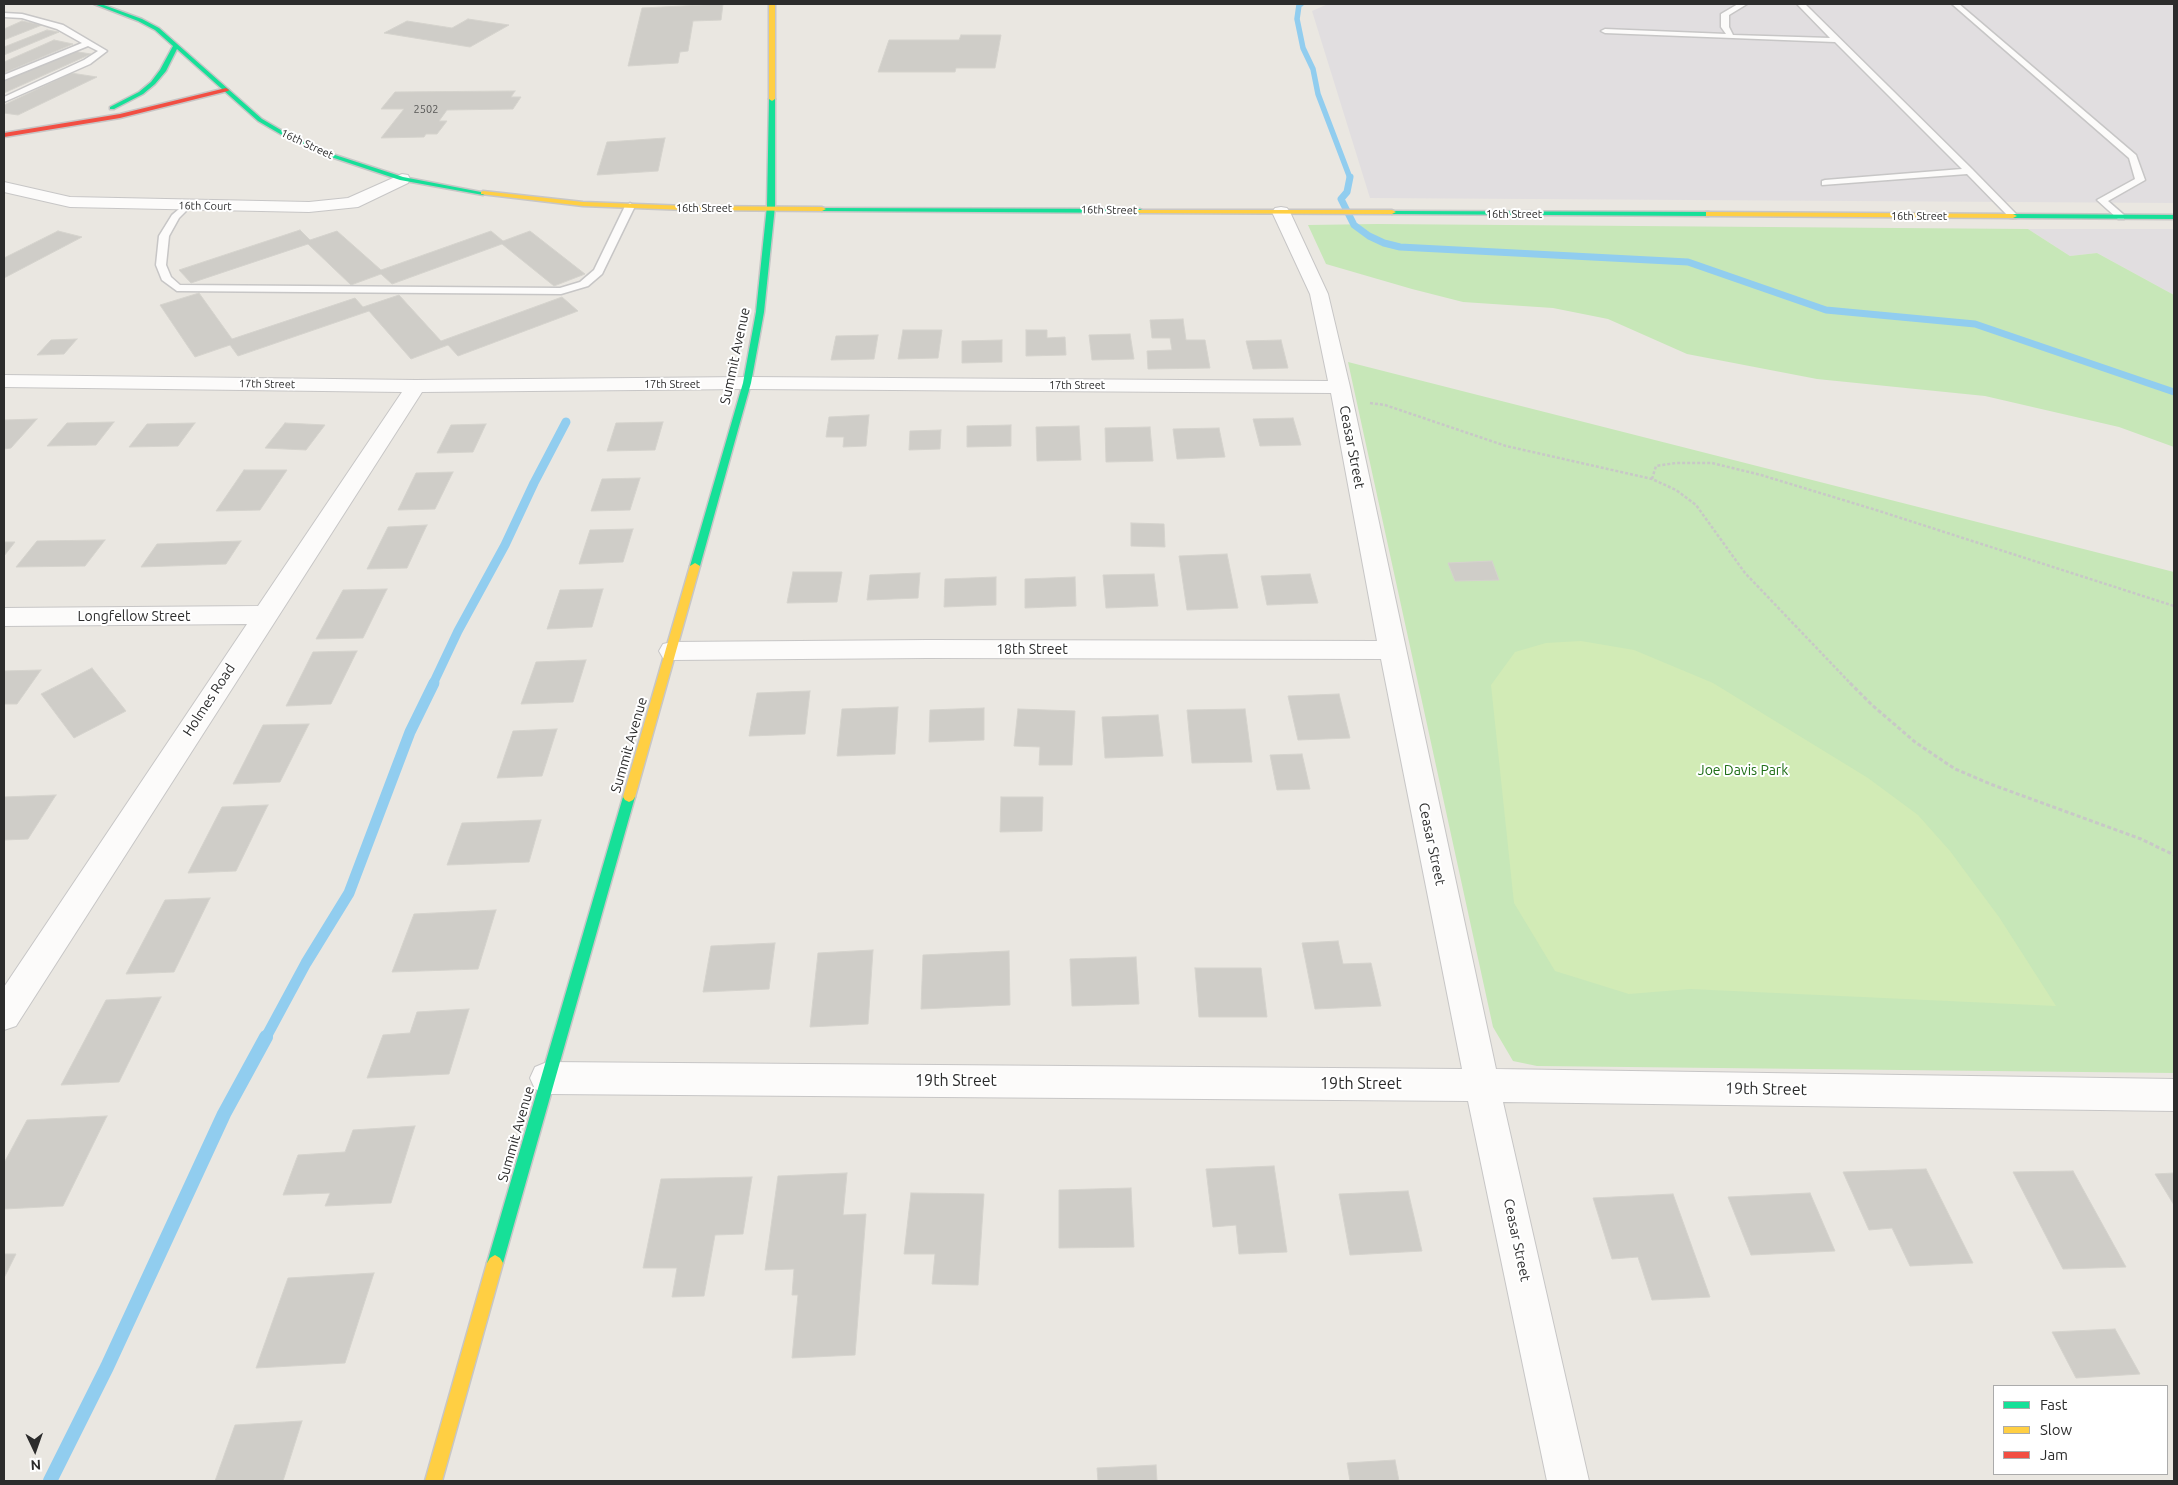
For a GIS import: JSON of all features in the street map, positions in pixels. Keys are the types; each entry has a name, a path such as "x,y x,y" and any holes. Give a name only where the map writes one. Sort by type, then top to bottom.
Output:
{"main road":[{"name":"16th Street","path":"97,4 140,20 157,29 260,120 284,134 330,155 402,179 535,200 630,206 1370,213 2174,217"},
{"name":"Summit Avenue","path":"433,1481 547,1078 672,651 747,383 760,312 771,207 772,4"},
{"path":"72,125 141,93 163,71 176,44"},
{"path":"4,135 120,116 226,90"}],"street":[{"name":"16th Court","path":"4,187 70,202 186,206 337,206 352,202 402,179"},
{"name":"Ceasar Street","path":"1281,212 1319,294 1351,394 1392,650 1482,1085 1568,1481"},
{"name":"17th Street","path":"4,381 416,386 747,383 1351,394"},
{"name":"Holmes Road","path":"4,1015 264,615 416,386"},
{"name":"Longfellow Street","path":"4,617 264,615"},
{"name":"18th Street","path":"672,651 928,649 1392,650"},
{"name":"19th Street","path":"547,1078 1482,1085 2174,1095"}],"lane":[{"path":"1731,37 1725,27 1725,14 1743,4"},
{"path":"1801,4 2013,216"},
{"path":"1955,4 2133,157 2140,180 2102,200 2122,217"},
{"path":"4,15 22,16 60,27 104,51 87,62 4,100"},
{"path":"1606,31 1837,40"},
{"path":"4,78 88,43"},
{"path":"1825,184 1969,171"},
{"path":"186,206 175,217 164,236 161,265 166,278 177,288 551,291 561,291 584,284 598,272 630,206"}],"path":[{"path":"1351,394 1506,446 1652,478 1676,490 1696,505 1745,572 1872,705 1915,742 1956,769 1986,782 2141,839 2174,856"},
{"path":"1652,478 1656,466 1676,463 1712,463 1762,475 2174,606"}],"shaded area":[{"path":"1328,4 2174,4 2174,203 1370,198 1312,11"},
{"path":"2028,229 2174,229 2174,295 2097,253 2070,256"}],"green space":[{"path":"1308,225 2028,229 2070,256 2097,253 2174,295 2174,447 2119,427 1985,396 1817,379 1687,354 1608,319 1553,308 1463,302 1412,289 1326,264"},
{"name":"Joe Davis Park","path":"1348,362 2174,572 2174,1073 1537,1066 1513,1061 1493,1027"},
{"path":"1581,641 1634,650 1713,683 1868,778 1918,815 1950,851 1999,917 2056,1006 1690,989 1629,994 1555,971 1514,903 1491,685 1515,652 1546,643"}],"building":[{"path":"723,4 721,20 693,21 688,51 680,52 678,63 628,66 642,8"},
{"path":"468,19 509,25 470,47 384,33 407,21 452,28"},
{"path":"22,21 42,25 4,40 4,29"},
{"path":"47,30 59,32 4,55 4,47"},
{"path":"961,35 1001,35 995,68 956,68 955,72 878,72 889,40 959,40"},
{"path":"54,40 73,44 4,73 4,62"},
{"path":"72,51 91,54 4,93 4,80"},
{"path":"71,73 97,77 18,115 4,113 4,105"},
{"path":"515,91 511,97 521,97 513,109 447,110 439,121 447,121 437,134 426,134 424,137 381,138 404,109 381,109 395,92"},
{"path":"665,138 658,171 597,175 607,142"},
{"path":"300,230 310,240 337,231 381,270 491,231 503,241 530,231 585,274 554,286 502,244 392,284 381,274 351,285 308,244 191,283 179,270"},
{"path":"58,231 82,237 4,278 4,258"},
{"path":"199,293 232,339 355,298 363,307 399,295 441,341 562,297 578,311 458,356 448,345 411,359 369,311 238,356 230,345 195,357 160,305"},
{"path":"1183,319 1186,340 1205,340 1210,368 1148,369 1147,351 1172,350 1170,338 1152,338 1150,320"},
{"path":"903,330 942,330 938,358 898,359"},
{"path":"1026,330 1047,330 1047,338 1065,337 1066,355 1026,356"},
{"path":"1130,334 1134,359 1092,360 1089,335"},
{"path":"878,335 874,359 831,360 836,336"},
{"path":"77,339 64,354 37,355 51,340"},
{"path":"1002,340 1002,362 962,363 962,341"},
{"path":"1281,340 1288,368 1253,369 1246,341"},
{"path":"869,415 866,446 843,447 844,437 826,437 829,417"},
{"path":"1293,418 1301,445 1260,446 1253,419"},
{"path":"37,419 11,448 4,449 4,420"},
{"path":"114,422 96,445 47,446 67,423"},
{"path":"663,422 655,450 607,451 616,423"},
{"path":"195,423 178,446 129,447 147,424"},
{"path":"285,423 325,425 306,450 265,448"},
{"path":"486,424 473,452 437,453 451,425"},
{"path":"1011,425 1011,446 967,447 967,426"},
{"path":"1079,426 1081,460 1037,461 1036,427"},
{"path":"1150,427 1153,461 1106,462 1105,428"},
{"path":"1219,428 1225,457 1177,459 1173,429"},
{"path":"941,430 940,449 909,450 910,431"},
{"path":"244,470 287,470 260,510 216,511"},
{"path":"453,472 435,509 398,510 416,473"},
{"path":"640,478 630,510 591,511 602,479"},
{"path":"1131,523 1164,524 1165,547 1131,546"},
{"path":"427,525 407,568 367,569 388,527"},
{"path":"633,529 623,562 579,564 590,530"},
{"path":"105,540 85,566 16,567 37,541"},
{"path":"241,541 226,564 141,567 157,544"},
{"path":"4,542 15,542 4,556"},
{"path":"1227,554 1238,608 1187,610 1179,556"},
{"path":"1492,561 1499,580 1455,581 1448,563"},
{"path":"793,572 842,572 837,602 787,603"},
{"path":"920,573 918,598 867,600 870,575"},
{"path":"1154,574 1158,606 1106,608 1103,575"},
{"path":"1310,574 1318,603 1267,605 1261,576"},
{"path":"996,577 996,605 944,607 945,579"},
{"path":"1075,577 1076,606 1025,608 1025,579"},
{"path":"387,589 363,638 316,639 343,590"},
{"path":"603,589 592,627 547,629 560,590"},
{"path":"357,651 331,704 286,706 313,652"},
{"path":"586,660 573,702 521,704 536,662"},
{"path":"92,668 126,711 74,738 41,694"},
{"path":"41,670 17,704 4,704 4,671"},
{"path":"810,691 805,734 749,736 757,693"},
{"path":"1339,694 1350,738 1298,740 1288,696"},
{"path":"898,707 895,754 837,756 842,709"},
{"path":"984,708 984,740 929,742 930,710"},
{"path":"1018,709 1075,711 1072,765 1039,765 1040,747 1014,746"},
{"path":"1245,709 1252,762 1192,763 1187,710"},
{"path":"1158,715 1163,756 1105,758 1102,717"},
{"path":"309,724 280,782 233,784 263,725"},
{"path":"557,729 542,776 497,778 513,731"},
{"path":"1302,754 1310,789 1277,790 1270,755"},
{"path":"56,795 28,839 4,840 4,797"},
{"path":"1001,797 1043,797 1042,831 1000,832"},
{"path":"268,805 236,871 188,873 222,807"},
{"path":"541,820 529,862 447,865 462,823"},
{"path":"210,898 174,972 126,974 165,900"},
{"path":"496,910 478,969 392,972 414,914"},
{"path":"1338,941 1343,964 1371,963 1381,1006 1315,1009 1302,943"},
{"path":"775,943 769,989 703,992 711,946"},
{"path":"873,950 868,1024 810,1027 818,953"},
{"path":"1009,951 1010,1005 921,1009 923,955"},
{"path":"1136,957 1139,1004 1072,1006 1070,959"},
{"path":"1195,968 1261,968 1267,1017 1199,1017"},
{"path":"161,997 119,1082 61,1085 106,1000"},
{"path":"469,1009 449,1074 367,1078 383,1035 410,1033 417,1012"},
{"path":"107,1116 63,1206 4,1209 4,1163 27,1120"},
{"path":"415,1126 391,1203 325,1206 330,1193 283,1195 298,1155 345,1152 353,1130"},
{"path":"1274,1166 1287,1252 1239,1254 1236,1225 1213,1227 1206,1169"},
{"path":"1926,1169 1973,1263 1910,1266 1892,1228 1869,1230 1843,1172"},
{"path":"2073,1171 2126,1267 2063,1269 2013,1172"},
{"path":"847,1173 843,1215 866,1214 855,1355 792,1358 798,1295 792,1295 794,1269 765,1270 778,1176"},
{"path":"2174,1173 2174,1205 2155,1174"},
{"path":"752,1177 743,1234 715,1235 704,1296 672,1297 677,1268 643,1268 661,1179"},
{"path":"1131,1188 1134,1247 1059,1248 1059,1190"},
{"path":"1408,1191 1422,1251 1350,1255 1339,1194"},
{"path":"911,1193 984,1194 978,1285 932,1284 935,1254 904,1254"},
{"path":"1810,1193 1835,1251 1751,1255 1728,1197"},
{"path":"1673,1194 1710,1297 1652,1300 1638,1257 1612,1259 1593,1198"},
{"path":"4,1254 16,1254 4,1278"},
{"path":"374,1273 345,1363 256,1368 288,1278"},
{"path":"2115,1329 2140,1374 2076,1378 2052,1332"},
{"path":"302,1421 283,1481 215,1481 235,1425"},
{"path":"1395,1460 1399,1481 1350,1481 1347,1463"},
{"path":"1156,1465 1157,1481 1098,1481 1097,1468"}],"waterway":[{"path":"1301,4 1299,5 1297,19 1303,48 1313,69 1318,94 1350,178"},
{"path":"1350,178 1347,192 1341,199 1354,225 1369,236 1384,243 1400,247 1688,262 1826,310 1975,324 2174,392"},
{"path":"433,684 458,631 505,545 534,483 566,422"},
{"path":"265,1039 306,963 349,893 410,732 434,683"},
{"path":"50,1481 107,1367 224,1114 266,1037"}],"traffic: fast":[{"path":"97,4 140,20 157,29 260,120 284,134 330,155 402,179 483,193"},
{"path":"112,108 141,93 153,83 163,71 176,45"},
{"path":"695,566 747,383 760,312 771,206 772,99"},
{"path":"822,209 1140,211"},
{"path":"1392,212 1709,214"},
{"path":"2013,216 2174,217"},
{"path":"495,1263 629,797"}],"traffic: slow":[{"path":"772,4 772,99"},
{"path":"483,193 583,204 687,208 822,209"},
{"path":"1140,211 1392,212"},
{"path":"1709,214 2013,216"},
{"path":"629,797 695,566"},
{"path":"433,1481 495,1263"}],"traffic: jam":[{"path":"4,135 120,116 226,90"}]}
